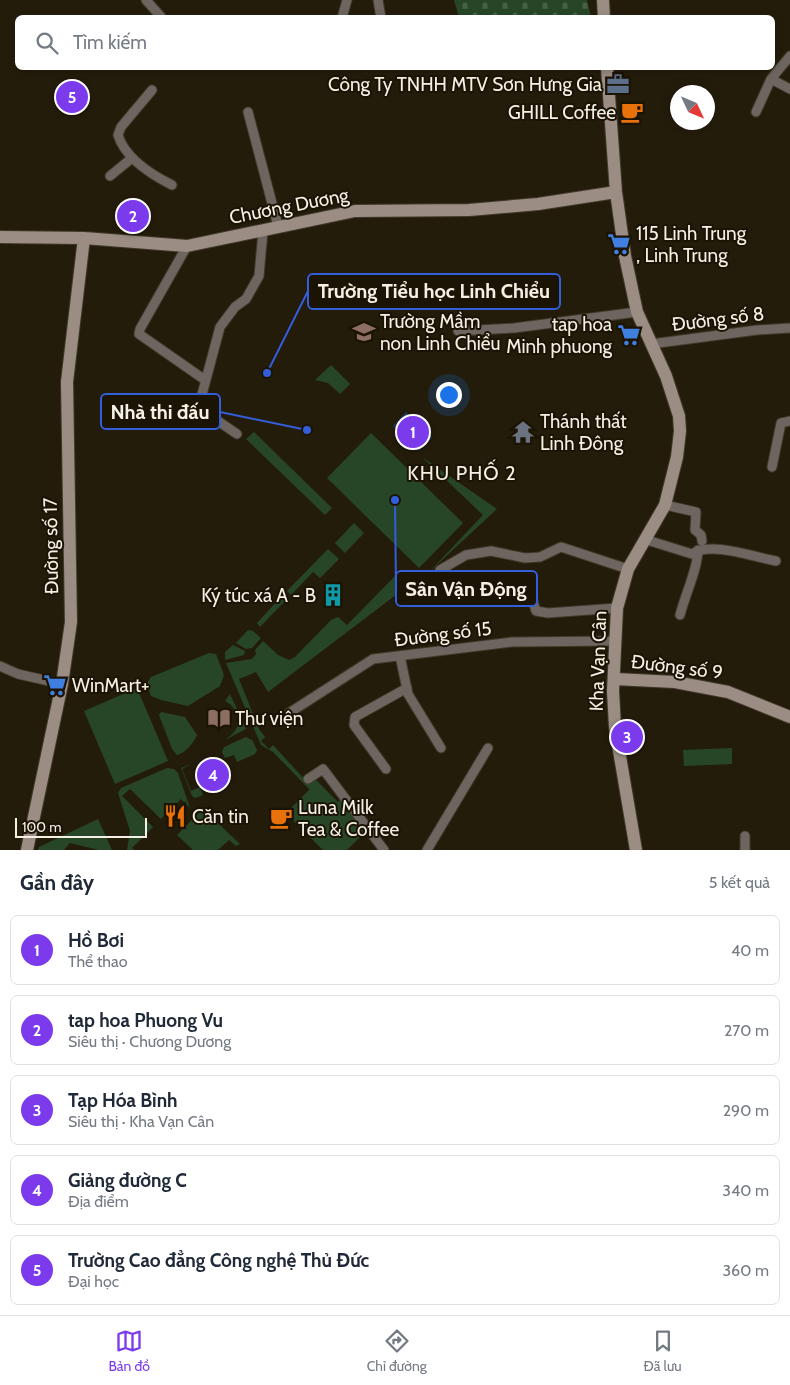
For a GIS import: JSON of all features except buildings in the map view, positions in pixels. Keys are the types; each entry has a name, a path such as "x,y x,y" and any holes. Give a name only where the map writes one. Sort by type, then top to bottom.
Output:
{"street":[{"path":"146,0 159,15"},
{"path":"343,15 347,0"},
{"path":"378,0 380,15"},
{"path":"603,0 604,15"},
{"path":"756,112 771,79 790,56"},
{"path":"607,70 616,192"},
{"path":"771,79 790,89"},
{"path":"152,90 126,120 118,135 125,150 132,158 158,178 172,185"},
{"path":"248,112 278,226"},
{"path":"110,176 132,158"},
{"name":"Kha Vạn Cân","path":"616,192 620,225 637,312 666,376 679,416 677,457 665,505 628,569 617,608 615,727 636,850"},
{"name":"Chương Dương","path":"0,237 84,238 187,246 355,211 469,210 538,204 616,192"},
{"path":"237,434 212,417 200,402 220,327 235,308 246,299 258,276 264,231"},
{"name":"Đường số 17","path":"27,850 62,684 71,622 67,382 84,238"},
{"path":"187,246 140,329 140,334 205,380"},
{"path":"458,331 514,328 637,312"},
{"name":"Đường số 8","path":"650,344 757,330 790,328"},
{"path":"772,467 781,423 790,421"},
{"path":"665,505 696,512 695,530 701,535 698,562 690,578 680,615"},
{"path":"646,540 692,554 700,545"},
{"path":"700,545 776,561"},
{"path":"440,570 466,555 491,551 525,558 540,557 561,547 628,569"},
{"path":"416,593 446,587 496,587 530,592 536,611 548,613 617,608"},
{"name":"Đường số 15","path":"289,714 372,659 512,642 616,641"},
{"path":"400,656 406,688 424,722 441,748"},
{"path":"0,666 18,674 62,684"},
{"name":"Đường số 9","path":"615,679 675,682 728,692 790,718"},
{"path":"386,770 354,725 355,717 406,688"},
{"path":"427,850 481,764 488,748"},
{"path":"308,779 323,769 384,850"},
{"path":"745,836 746,850"}],"green space":[{"path":"454,0 587,0 591,15 458,15"},
{"path":"331,365 350,384 340,394 328,383 315,380"},
{"path":"254,432 332,508 325,515 246,439"},
{"path":"371,433 463,523 419,568 327,478"},
{"path":"422,457 497,509 428,573 483,515"},
{"path":"354,523 364,533 345,553 335,543"},
{"path":"328,549 339,559 320,578 313,572 291,595 287,591"},
{"path":"401,570 413,582 268,692 256,672 239,679 259,729 265,737 261,741 269,749 273,745 307,782 314,778 338,802 342,797 353,812 351,815 366,831 347,850 323,850 286,813 311,788 309,789 273,752 261,745 226,663 252,659 256,654 255,650 263,641 278,655 289,660 295,657 331,620 338,617 347,625"},
{"path":"281,597 285,601 260,627 257,623"},
{"path":"248,630 253,631 261,638 252,648 246,649 236,643"},
{"path":"233,645 245,651 244,655 225,660 225,652"},
{"path":"209,653 216,654 224,675 220,686 188,706 151,696 147,683 151,677"},
{"path":"137,688 168,761 115,784 84,711"},
{"path":"230,694 246,729 225,740 232,735 238,723 233,707 225,701"},
{"path":"161,712 185,717 197,735 189,747 180,754 177,755 172,749 159,715"},
{"path":"246,737 252,740 257,750 255,754 237,762 234,755 225,758 222,752 224,747"},
{"path":"732,748 732,764 684,766 683,750"},
{"path":"191,764 182,769 191,791 200,787 203,795 195,798 192,796 181,768"},
{"path":"167,768 174,769 178,773 190,808 181,799 161,819 130,789 122,796 153,827 132,848 134,850 127,850 130,831 118,793 121,788"},
{"path":"203,809 240,844 236,846 229,840 218,850 193,850 177,835"},
{"path":"98,819 112,850 99,850 70,843 64,850 38,850 39,847"}],"water":[{"path":"406,412 432,438 419,451 393,426"}],"place":[{"name":"Công Ty TNHH MTV Sơn Hưng Gia","path":"618,84"},
{"name":"Trường Cao đẳng Công nghệ Thủ Đức","path":"72,97"},
{"name":"GHILL Coffee","path":"632,112"},
{"name":"tap hoa Phuong Vu","path":"133,216"},
{"name":"115 Linh Trung , Linh Trung","path":"619,244"},
{"name":"Trường Mầm non Linh Chiểu","path":"364,332"},
{"name":"tap hoa Minh phuong","path":"629,335"},
{"name":"Trường Tiểu học Linh Chiểu","path":"267,373"},
{"name":"Nhà thi đấu","path":"307,430"},
{"name":"Hồ Bơi","path":"413,432"},
{"name":"Thánh thất Linh Đông","path":"523,432"},
{"name":"Sân Vận Động","path":"395,500"},
{"name":"Ký túc xá A - B","path":"333,595"},
{"name":"WinMart+","path":"55,685"},
{"name":"Thư viện","path":"219,718"},
{"name":"Tạp Hóa Bình","path":"627,737"},
{"name":"Giảng đường C","path":"213,775"},
{"name":"Căn tin","path":"175,816"},
{"name":"Luna Milk Tea & Coffee","path":"281,818"}],"district":[{"name":"KHU PHỐ 2","path":"462,473"}]}
